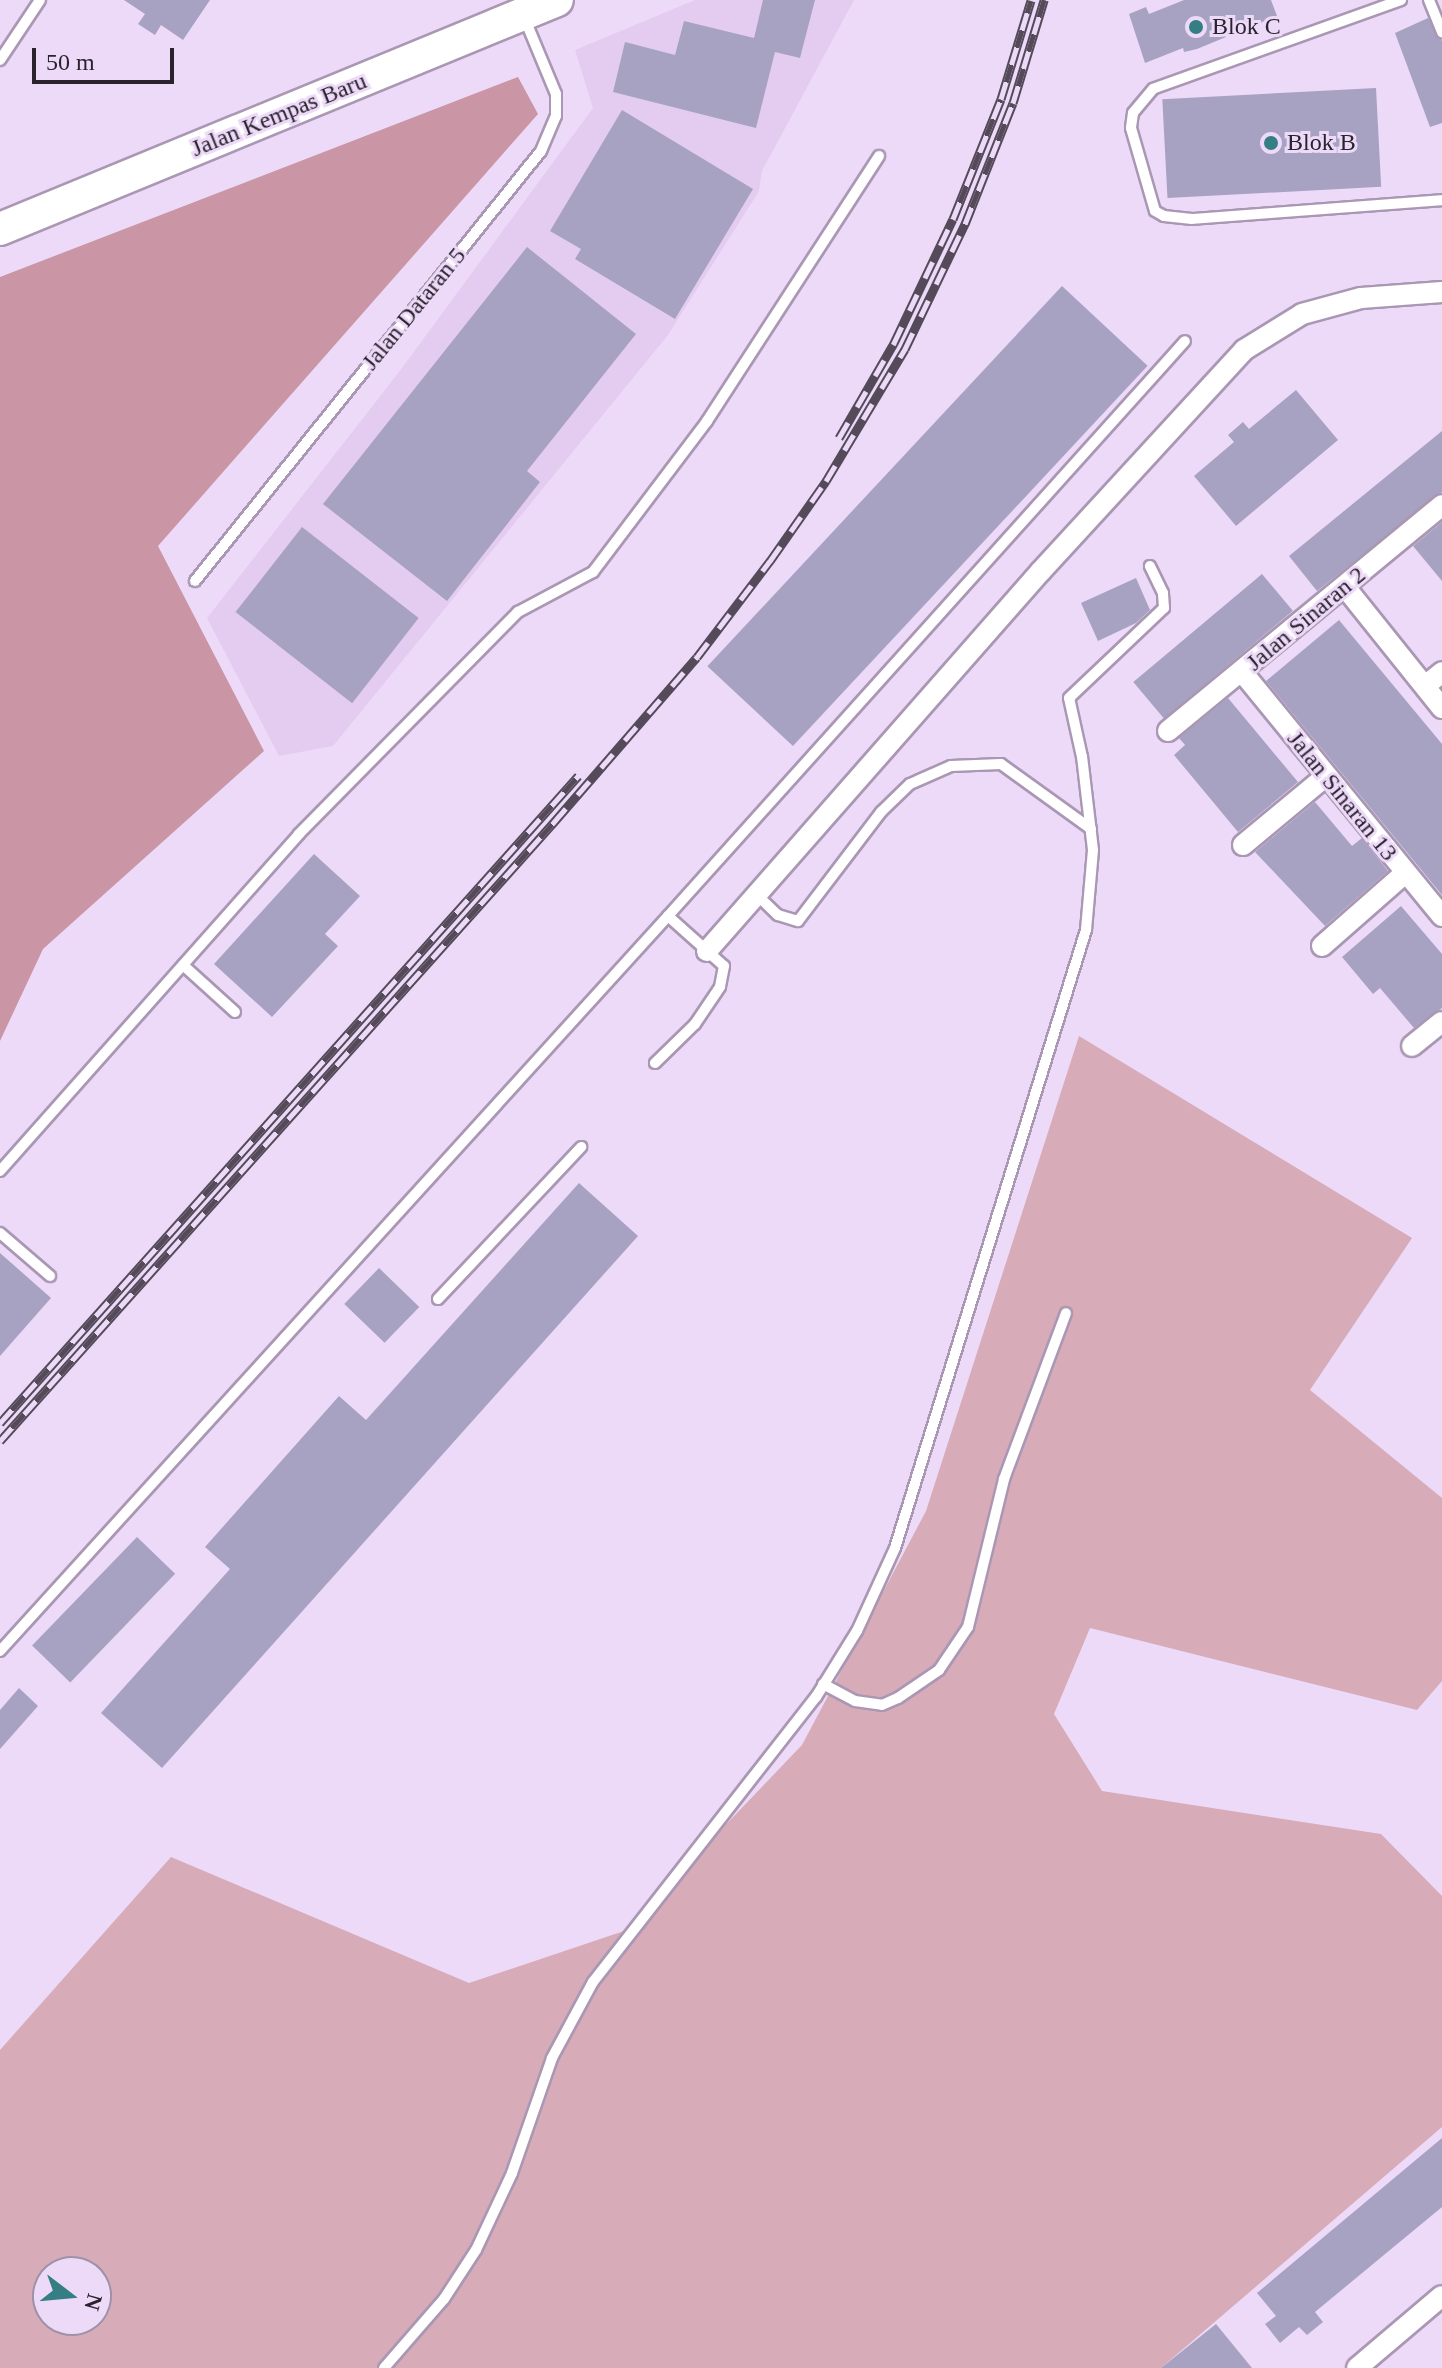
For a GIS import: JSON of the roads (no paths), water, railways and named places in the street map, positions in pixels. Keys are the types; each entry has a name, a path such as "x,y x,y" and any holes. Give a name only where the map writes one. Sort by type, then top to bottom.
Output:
{"main road":[{"name":"Jalan Kempas Baru","path":"0,229 557,0"}],"street":[{"path":"707,951 1041,571 1244,350 1302,314 1361,298 1442,292"},
{"name":"Jalan Sinaran 2","path":"1168,731 1243,673 1442,505"},
{"path":"1345,587 1442,708"},
{"path":"1425,686 1442,672"},
{"name":"Jalan Sinaran 13","path":"1243,673 1325,777 1442,916"},
{"path":"1243,845 1325,777"},
{"path":"1322,946 1405,873"},
{"path":"1412,1046 1442,1022"},
{"path":"1357,2368 1442,2296"}],"lane":[{"path":"0,60 40,0"},
{"path":"1401,0 1153,89 1133,113 1131,128 1155,211 1164,216 1192,219 1442,200"},
{"path":"1429,0 1442,33"},
{"name":"Jalan Dataran 5","path":"195,581 541,151 556,116 556,94 523,15"},
{"path":"0,1171 299,834 518,612 593,572 707,421 879,156"},
{"path":"0,1651 1185,341"},
{"path":"384,2368 444,2299 476,2250 512,2173 552,2058 593,1982 823,1684 857,1631 895,1548 965,1331 1086,930 1093,887 1091,829 1069,698 1164,608 1163,593 1150,566"},
{"path":"757,895 778,915 798,921 881,812 910,784 951,766 1001,764 1091,829"},
{"path":"655,1063 695,1024 720,987 724,966 668,916"},
{"path":"183,965 235,1012"},
{"path":"438,1299 581,1147"},
{"path":"0,1233 50,1276"},
{"path":"823,1684 855,1701 882,1705 939,1670 968,1627 1004,1479 1066,1313"}],"railway":[{"path":"839,438 894,343 953,219 1001,99 1031,0"},
{"path":"0,1441 554,822 697,657 770,561 826,481 905,349 965,224 1013,103 1044,0"},
{"path":"0,1423 578,776"}],"place":[{"name":"Blok C","path":"1196,27"},
{"name":"Blok B","path":"1271,143"}]}
